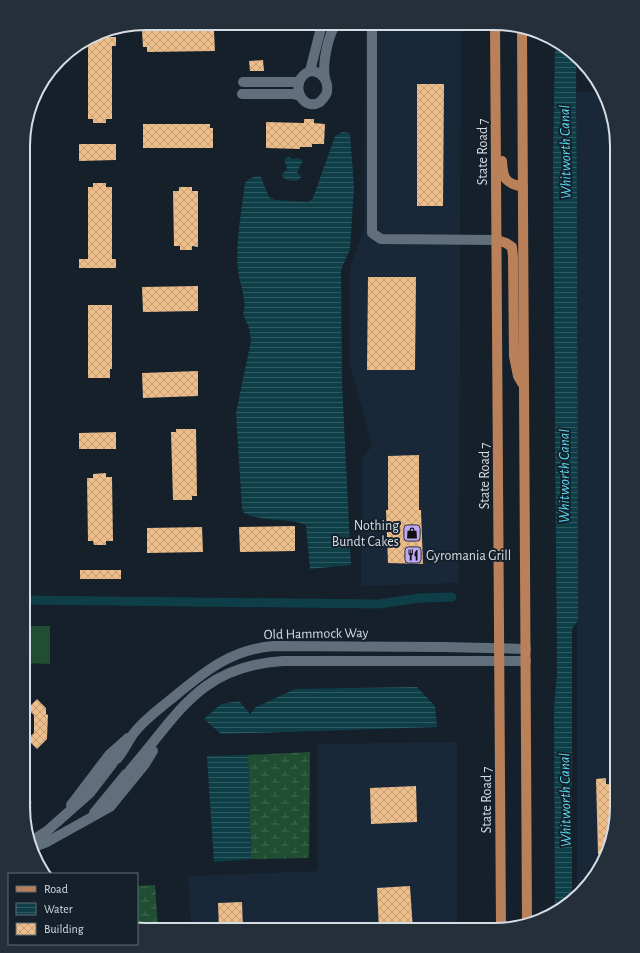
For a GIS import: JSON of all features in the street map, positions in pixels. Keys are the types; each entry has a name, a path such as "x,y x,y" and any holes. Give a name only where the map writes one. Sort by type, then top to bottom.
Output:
{"main road":[{"name":"State Road 7","path":"495,30 501,923"},
{"path":"522,34 527,918"},
{"path":"496,120 502,144 502,172 507,181 512,185 523,187"},
{"path":"497,240 512,247 514,257 514,356 518,376 524,389"},
{"path":"501,918 503,922"}],"street":[{"path":"310,71 320,30"},
{"path":"325,78 316,71 310,71 301,77 298,89 300,96 311,104 318,103 327,93 327,85 325,78 323,71 332,30"},
{"path":"372,30 372,233 381,240 497,240"},
{"path":"242,82 299,82"},
{"path":"242,94 293,94 300,96"},
{"name":"Old Hammock Way","path":"62,819 75,799 109,755 134,733 150,716 207,670 232,656 252,649 274,646 526,649"},
{"name":"Old Hammock Way","path":"89,819 187,702 209,683 231,671 258,663 283,661 526,661"},
{"name":"Old Hammock Way","path":"37,846 47,842 110,807 145,764 167,726"},
{"name":"Old Hammock Way","path":"35,839 62,819 90,793 115,761 134,733"}],"shaded area":[{"path":"366,30 461,30 459,583 361,586 362,459 372,446 349,360 350,268 364,228"},
{"path":"577,92 596,92 608,123 610,146 610,815 608,830 598,858 586,878 577,888"},
{"path":"457,742 457,923 191,923 188,876 318,871 317,744"}],"green space":[{"path":"30,626 50,626 50,664 30,663"},
{"path":"310,752 309,858 251,859 248,755"},
{"path":"155,885 158,923 138,922 138,886"}],"water":[{"name":"Whitworth Canal","path":"555,48 565,54 576,64 578,620 572,629 572,893 555,905 554,709 557,674 553,164"},
{"path":"342,132 350,133 354,187 350,249 341,270 342,383 351,565 310,569 306,525 291,521 251,516 244,513 242,508 236,413 251,341 249,328 243,314 243,292 237,259 238,237 245,183 254,177 261,177 269,197 275,200 308,202 313,198 335,136"},
{"path":"289,157 292,159 297,158 303,160 297,173 301,178 296,181 286,180 282,176 287,169 284,159"},
{"path":"417,687 435,706 437,727 221,734 204,719 221,704 239,701 250,714 256,707 295,689"},
{"path":"248,755 251,859 214,862 207,756"},
{"path":"30,799 32,802 30,814"}],"building":[{"path":"142,31 214,31 215,51 147,52 147,47 143,47"},
{"path":"107,37 116,37 116,46 112,46 112,119 106,119 106,123 93,123 93,119 88,119 88,46"},
{"path":"263,60 264,71 250,71 249,61"},
{"path":"417,84 444,84 443,206 417,206"},
{"path":"304,119 314,119 314,123 325,124 324,144 312,144 312,147 300,147 300,149 266,148 266,122 304,123"},
{"path":"143,124 210,124 210,128 213,128 213,148 143,148"},
{"path":"79,144 116,144 116,160 79,161"},
{"path":"93,183 106,183 106,187 112,187 112,259 116,259 116,268 79,268 79,259 88,259 88,187 93,187"},
{"path":"179,187 192,187 192,191 198,191 198,247 192,246 192,250 180,250 180,246 174,246 173,191 179,191"},
{"path":"368,277 416,277 415,370 367,370"},
{"path":"198,286 198,311 143,312 142,287"},
{"path":"88,305 112,305 112,369 110,369 110,378 88,378"},
{"path":"198,371 198,396 143,398 142,373"},
{"path":"176,429 196,429 197,496 192,496 192,500 173,500 171,432 176,432"},
{"path":"116,432 116,449 79,449 79,433"},
{"path":"419,455 419,510 421,510 423,564 388,563 386,510 388,510 388,456"},
{"path":"106,473 106,477 112,477 113,541 106,541 106,545 94,545 93,541 88,541 87,478 93,478 93,474"},
{"path":"295,526 295,551 240,552 239,527"},
{"path":"202,527 203,552 147,553 147,528"},
{"path":"80,570 121,570 121,579 80,579"},
{"path":"37,699 46,708 46,714 48,715 47,739 37,749 30,742 30,736 34,733 34,715 30,712 30,706"},
{"path":"606,778 606,784 610,784 610,815 608,830 600,854 598,854 596,779"},
{"path":"416,786 417,822 371,824 370,788"},
{"path":"410,886 413,923 379,923 377,888"},
{"path":"242,902 243,923 219,923 218,903"}],"waterway":[{"path":"30,600 378,604 420,598 452,597"}],"place":[{"name":"Nothing Bundt Cakes","path":"412,533"},
{"name":"Gyromania Grill","path":"413,555"}]}
